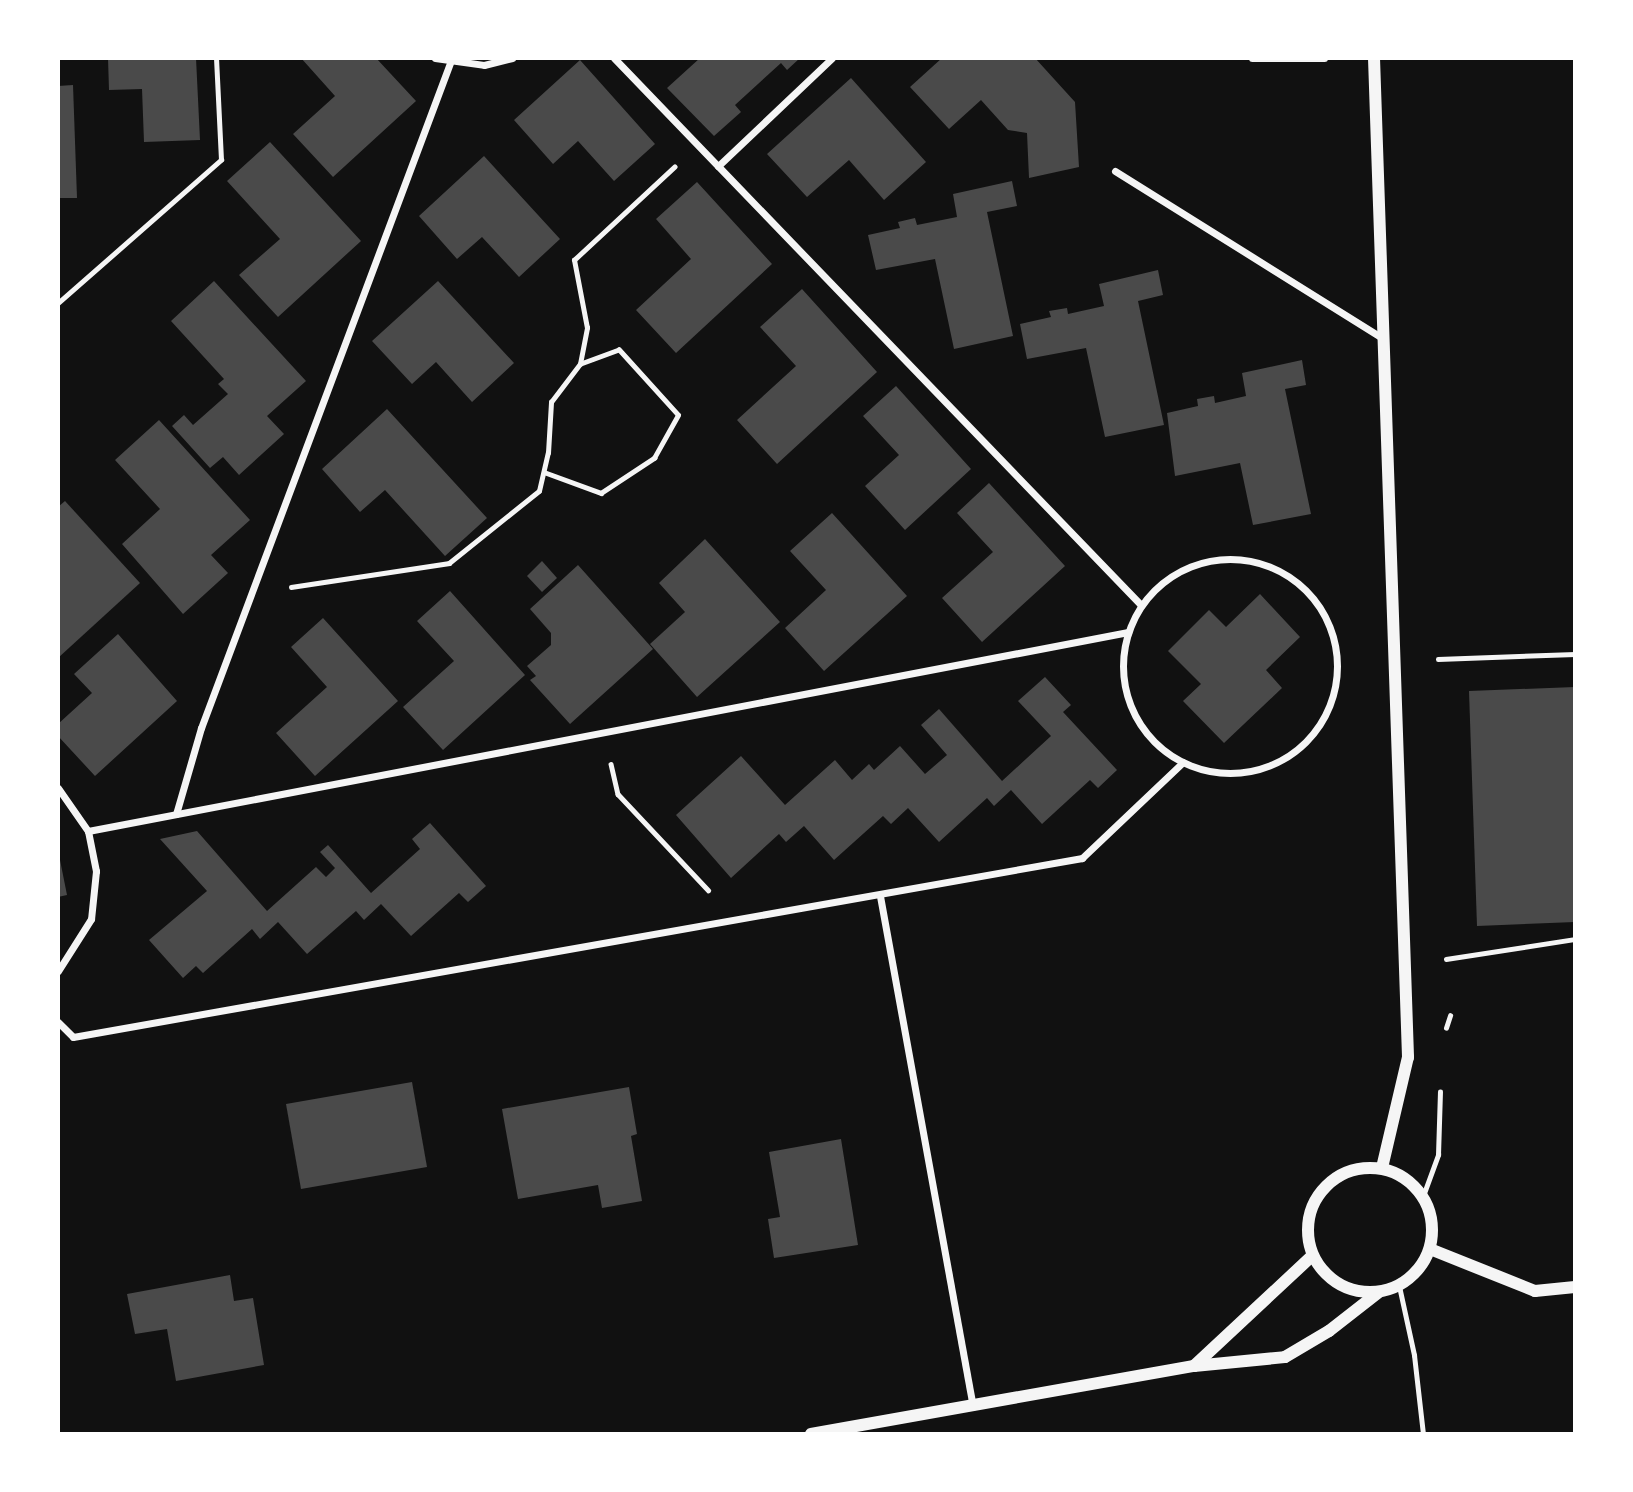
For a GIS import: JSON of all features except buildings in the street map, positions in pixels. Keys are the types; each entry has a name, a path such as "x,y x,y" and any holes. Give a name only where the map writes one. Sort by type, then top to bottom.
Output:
{"street":[{"path":"435,58 450,63 484,65 512,58"},
{"path":"614,58 1141,605"},
{"path":"718,166 832,58"},
{"path":"1252,58 1324,58"},
{"path":"1374,58 1408,1057 1382,1168"},
{"path":"176,814 201,728 450,63"},
{"path":"1115,171 1384,339"},
{"path":"1225,558 1258,562 1287,575 1312,597 1329,625 1337,657 1335,689 1323,719 1304,745 1277,762 1245,772 1213,772 1183,762 1158,744 1138,721 1126,692 1123,662 1128,632 1141,605 1164,581 1183,570 1225,558"},
{"path":"88,831 635,724 1128,632"},
{"path":"58,1022 73,1037 743,921 1082,858 1183,762"},
{"path":"58,788 88,831 96,870 91,919 58,971"},
{"path":"880,896 973,1407"},
{"path":"1382,1168 1408,1181 1423,1196 1431,1216 1430,1249 1415,1273 1399,1286 1379,1292 1352,1292 1322,1270 1312,1256 1308,1236 1316,1196 1349,1170 1382,1168"},
{"path":"1430,1249 1535,1291 1575,1287"},
{"path":"1194,1366 1312,1256"},
{"path":"811,1434 1194,1366 1285,1357 1329,1331 1379,1292"}],"lane":[{"path":"1399,1286 1414,1355 1423,1434"}],"path":[{"path":"58,303 220,160 216,58"},
{"path":"252,593 449,563 540,491 551,402 580,364 587,328 574,260 698,145"},
{"path":"544,472 601,493 654,458 678,415 619,350 580,364"},
{"path":"1438,659 1575,654"},
{"path":"635,724 611,763 618,794 743,921"},
{"path":"1446,959 1575,939"},
{"path":"1442,1041 1450,1016"},
{"path":"1423,1196 1438,1155 1439,1078"}]}
